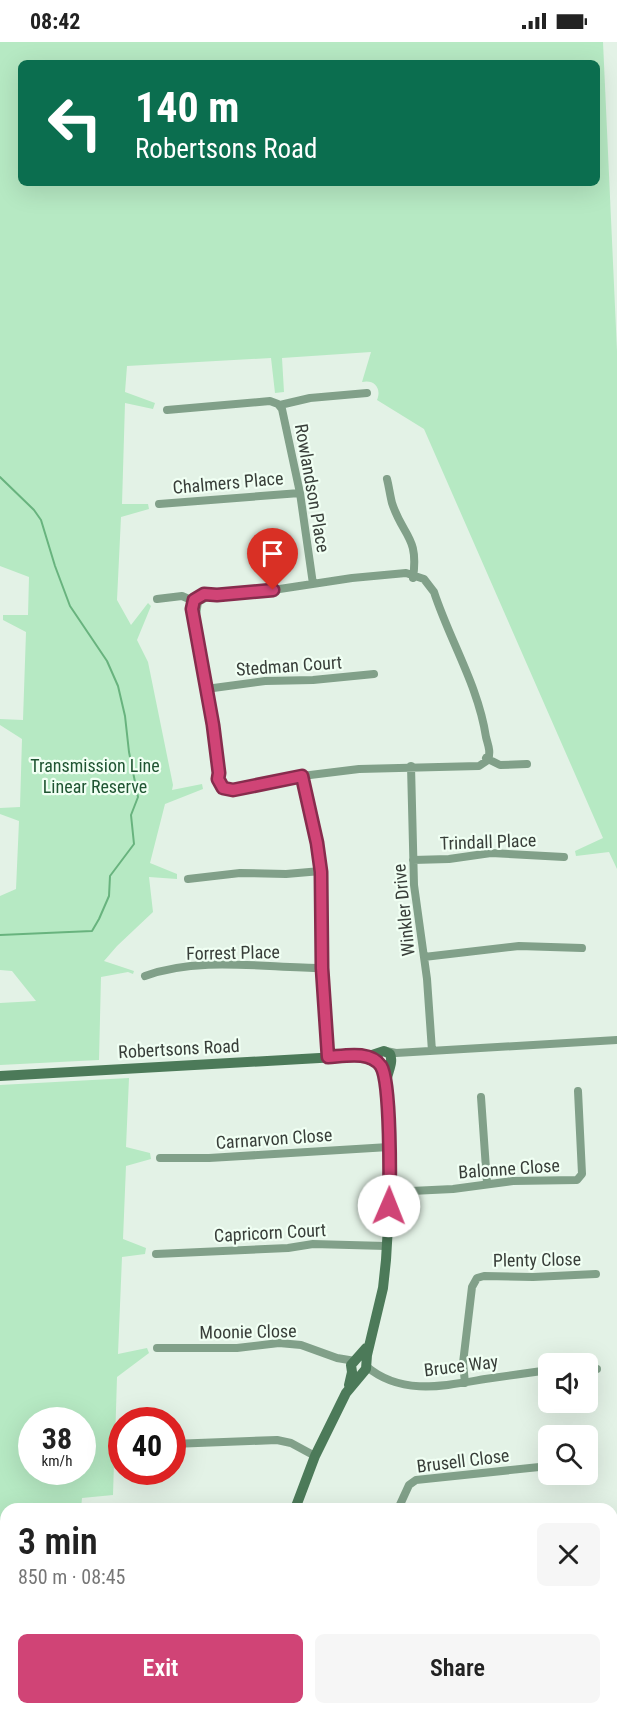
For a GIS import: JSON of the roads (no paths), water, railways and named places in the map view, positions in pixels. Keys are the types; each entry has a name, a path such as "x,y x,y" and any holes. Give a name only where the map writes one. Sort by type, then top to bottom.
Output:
{"street":[{"path":"280,405 310,398 367,393"},
{"name":"Rowlandson Place","path":"167,410 270,401 280,405 300,493 313,584"},
{"path":"387,479 393,503 414,548 414,577"},
{"name":"Chalmers Place","path":"159,504 300,493"},
{"path":"158,599 178,595 196,601 217,595 258,592 352,578 414,577 426,585 438,604 475,691 487,742 486,758"},
{"path":"196,601 195,620 219,773 225,786 242,787 359,769 470,765 486,758"},
{"name":"Stedman Court","path":"206,689 265,681 313,680 374,674"},
{"path":"486,758 500,765 527,764"},
{"name":"Winkler Drive","path":"411,766 414,885 424,957 432,1051"},
{"path":"302,776 321,872 322,968 328,1057"},
{"name":"Trindall Place","path":"413,860 449,859 491,853 564,857"},
{"path":"188,879 240,873 321,872"},
{"path":"424,957 519,946 582,948"},
{"name":"Forrest Place","path":"145,976 183,968 209,966 322,968"},
{"path":"297,1503 315,1456 359,1368 370,1339 383,1288 390,1192 384,1060 396,1053 617,1040"},
{"name":"Robertsons Road","path":"0,1076 360,1055 384,1060"},
{"name":"Balonne Close","path":"390,1192 579,1178 582,1174 578,1092"},
{"path":"481,1097 487,1184"},
{"name":"Carnarvon Close","path":"160,1158 209,1158 389,1147"},
{"name":"Capricorn Court","path":"156,1254 288,1248 313,1244 386,1246"},
{"name":"Plenty Close","path":"465,1383 463,1363 472,1287 477,1278 596,1274"},
{"name":"Moonie Close","path":"157,1348 237,1348 279,1343 301,1345 359,1368"},
{"name":"Bruce Way","path":"359,1368 393,1383 437,1388 538,1372"},
{"path":"186,1443 277,1440 291,1443 315,1456"},
{"name":"Brusell Close","path":"400,1503 408,1485 416,1480 538,1467"}],"waterway":[{"path":"0,477 34,510 41,520 70,606 107,661 118,686 138,797 131,815 134,844 110,876 109,896 92,931 0,935"}],"park label":[{"name":"Transmission Line Linear Reserve","path":"95,776"}]}
